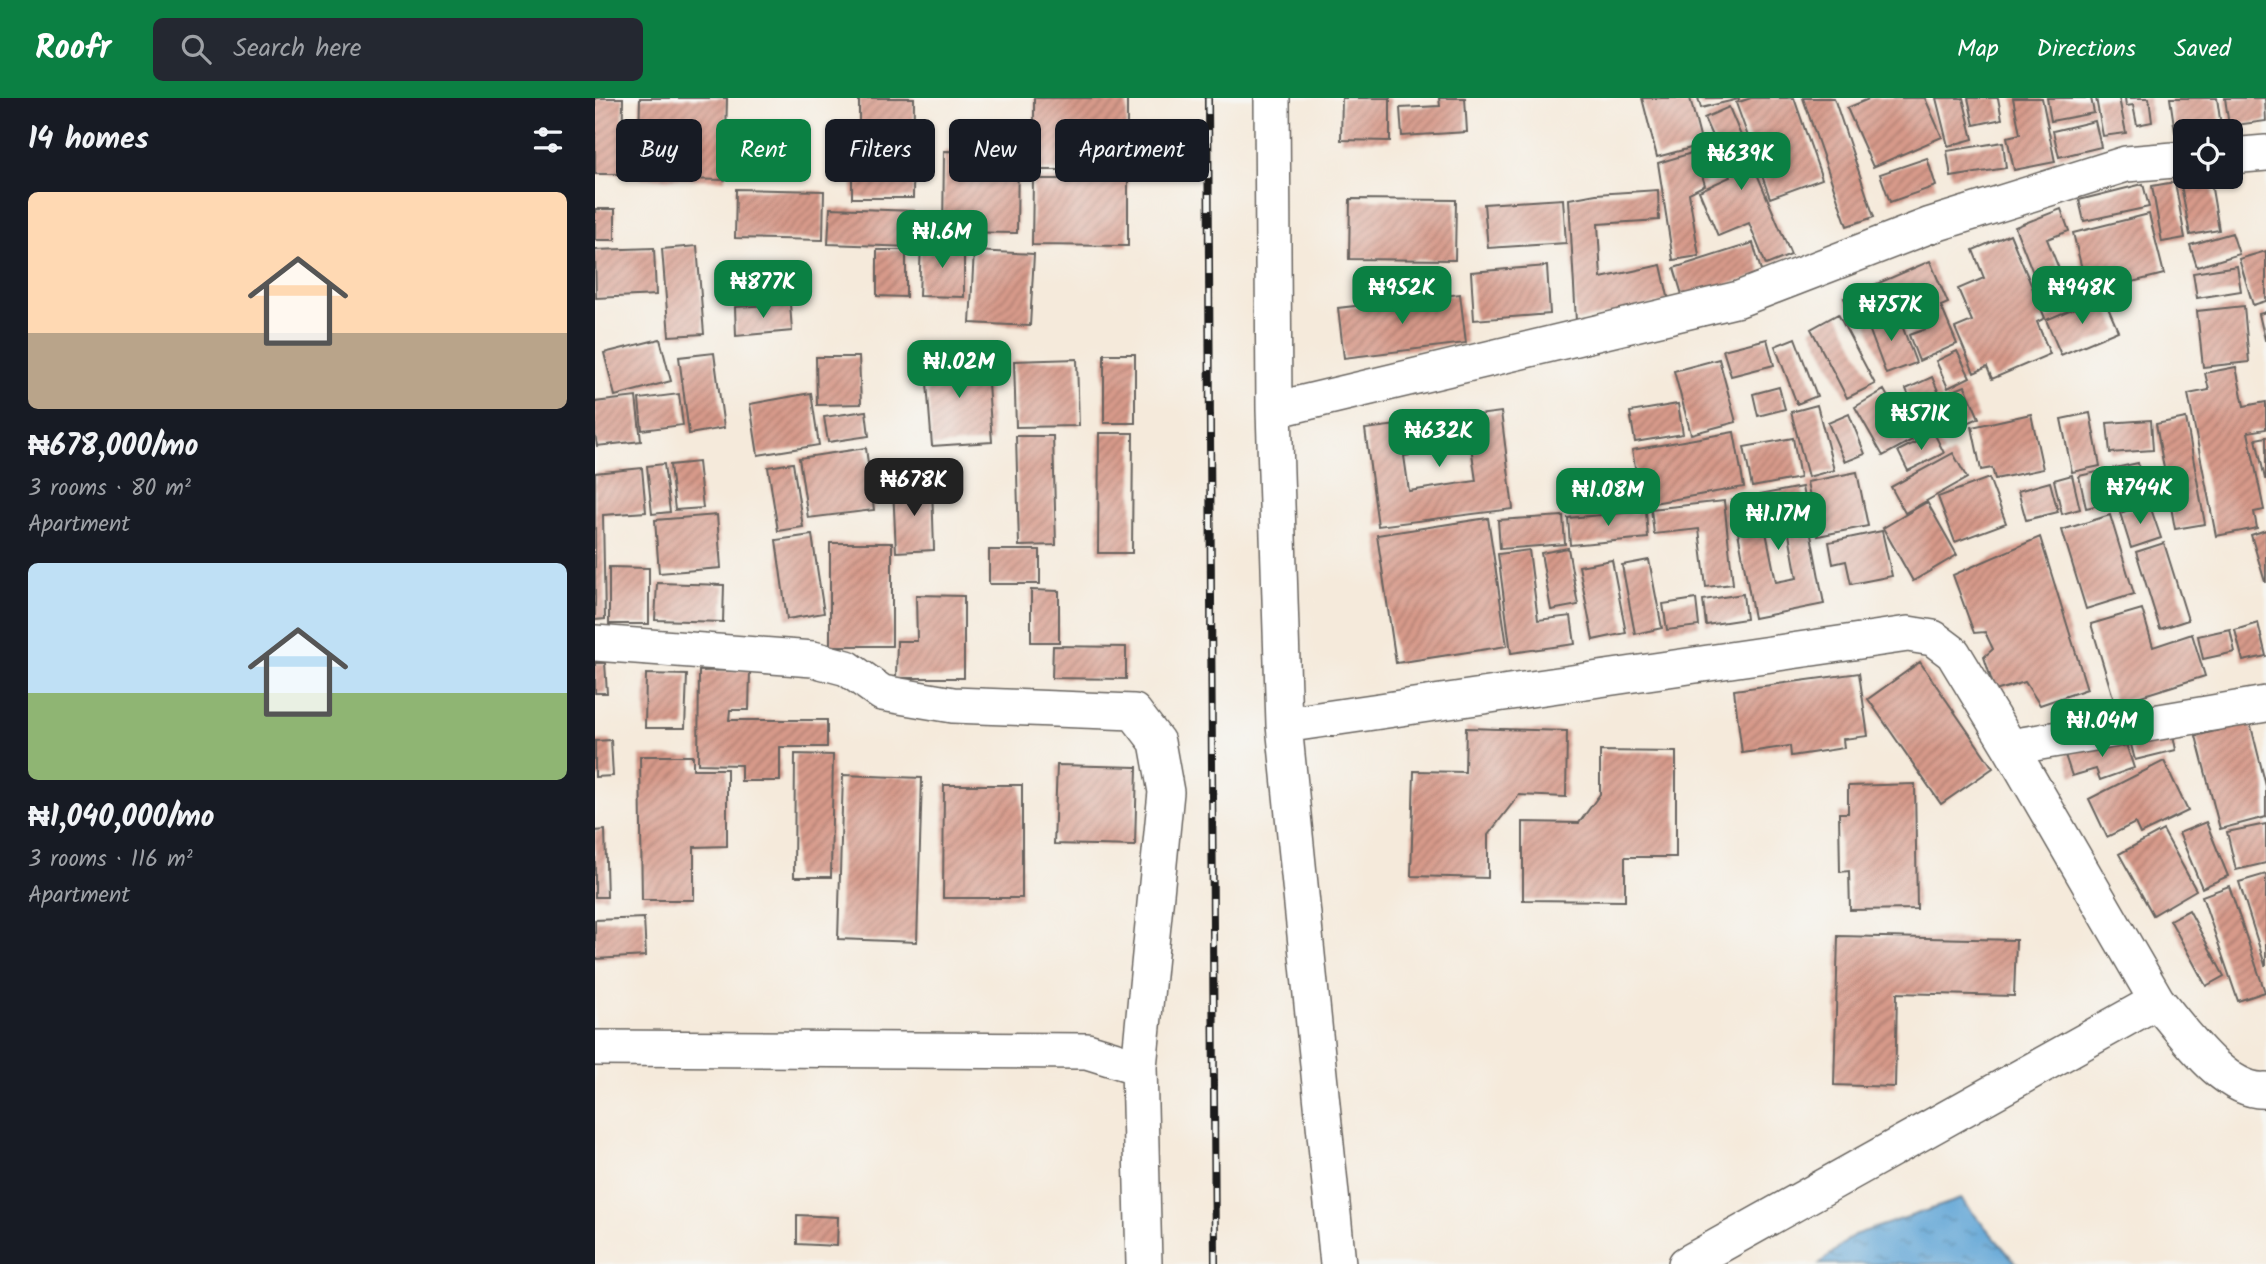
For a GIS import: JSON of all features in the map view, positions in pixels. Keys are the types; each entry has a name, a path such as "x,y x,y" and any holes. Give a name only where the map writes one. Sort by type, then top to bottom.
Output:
{"street":[{"path":"1272,98 1274,410 1284,725 1338,1264"},
{"path":"2243,155 2266,153"},
{"path":"1274,410 1739,299 1928,226 2126,164 2173,160"},
{"path":"1284,725 1908,634 1933,638 1953,653 2157,1001 2218,1071 2239,1086 2257,1091 2266,1090"},
{"path":"595,642 602,645 813,659 848,668 882,693 953,705 1134,712 1157,742 1165,792 1139,1067 1144,1264"},
{"path":"2010,747 2266,704"},
{"path":"1686,1264 2157,1001"},
{"path":"595,1048 1087,1051 1139,1067"}],"water":[{"path":"1961,1199 2017,1264 1819,1264 1854,1235"}],"building":[{"path":"595,98 623,98 623,119 616,119 616,174 595,174"},
{"path":"640,98 727,98 726,119 716,119 716,180 702,179 702,119 639,119"},
{"path":"859,98 914,98 914,119 859,119"},
{"path":"1034,98 1127,98 1127,119 1055,119 1055,170 1041,170 1041,119 1034,119"},
{"path":"1342,98 1390,98 1390,141 1341,140"},
{"path":"1439,98 1465,98 1467,132 1402,136 1400,108 1440,106"},
{"path":"1642,98 1690,98 1702,145 1657,157"},
{"path":"1698,98 1739,98 1739,99 1701,108"},
{"path":"1751,98 1794,98 1822,179 1770,198 1736,103"},
{"path":"1803,98 1834,98 1874,217 1847,226"},
{"path":"1871,98 1925,98 1942,137 1873,167 1847,108"},
{"path":"1936,98 1963,98 1973,139 1948,146"},
{"path":"1968,98 1998,98 2002,119 1974,125"},
{"path":"2013,98 2042,98 2055,162 2014,170 2007,137 2020,134"},
{"path":"2047,98 2091,98 2094,113 2051,121"},
{"path":"2096,98 2119,98 2126,133 2103,136"},
{"path":"2125,98 2149,98 2152,122 2137,125 2133,105 2126,106"},
{"path":"2170,98 2217,98 2220,119 2173,119"},
{"path":"2225,98 2265,98 2266,121 2243,124 2243,119 2228,119"},
{"path":"1729,107 1791,255 1766,265 1749,223 1718,236 1699,191 1730,177 1704,118"},
{"path":"2095,121 2101,147 2059,157 2053,131"},
{"path":"2003,142 2006,168 1951,177 1947,151"},
{"path":"944,151 949,151 949,182 1018,182 1017,233 943,232"},
{"path":"1695,152 1705,185 1689,193 1699,256 1673,260 1658,163"},
{"path":"1927,158 1936,186 1890,202 1880,174"},
{"path":"1055,179 1055,182 1128,182 1128,246 1032,245 1033,182"},
{"path":"852,182 913,182 913,198 852,198"},
{"path":"2173,182 2185,238 2162,242 2152,186"},
{"path":"2143,184 2149,207 2084,221 2079,200"},
{"path":"736,189 824,191 823,240 735,238"},
{"path":"2182,189 2212,189 2219,230 2190,235"},
{"path":"1658,190 1659,220 1598,224 1601,278 1661,265 1669,301 1576,321 1569,199 1596,194"},
{"path":"1350,199 1456,200 1455,260 1349,259"},
{"path":"1563,199 1566,243 1488,248 1484,204"},
{"path":"830,208 914,211 912,247 828,244"},
{"path":"595,209 615,209 615,240 595,240"},
{"path":"2061,209 2069,231 2047,239 2063,279 2039,288 2015,227"},
{"path":"2149,214 2164,274 2088,293 2073,233"},
{"path":"2232,233 2239,254 2197,267 2190,245"},
{"path":"2010,234 2045,318 2037,322 2050,354 1992,379 1987,367 1974,373 1955,328 1972,321 1958,289 1984,278 1973,250"},
{"path":"921,242 964,244 964,297 919,296"},
{"path":"1753,243 1762,274 1683,298 1674,268"},
{"path":"697,246 704,334 669,336 662,249"},
{"path":"654,248 656,295 596,298 595,250"},
{"path":"877,250 906,250 906,297 877,296"},
{"path":"974,251 1034,254 1030,326 970,323"},
{"path":"2266,251 2266,301 2253,305 2239,259"},
{"path":"1930,261 1948,303 1941,306 1957,344 1919,361 1909,335 1929,328 1916,298 1855,324 1844,298"},
{"path":"1547,266 1550,314 1474,320 1471,272"},
{"path":"2237,266 2241,291 2197,298 2193,273"},
{"path":"1460,294 1466,343 1344,358 1338,308"},
{"path":"2103,296 2118,331 2061,355 2046,320"},
{"path":"790,304 792,331 736,336 735,307"},
{"path":"2244,306 2249,362 2203,367 2197,311"},
{"path":"1897,312 1916,363 1886,374 1867,323"},
{"path":"2266,312 2266,340 2265,340 2259,314"},
{"path":"1838,314 1875,384 1847,398 1811,329"},
{"path":"1795,338 1817,396 1797,404 1775,346"},
{"path":"660,339 671,381 615,396 604,353"},
{"path":"1767,339 1774,365 1731,376 1723,350"},
{"path":"1957,351 1970,377 1948,388 1936,361"},
{"path":"714,353 724,428 689,434 679,357"},
{"path":"986,354 992,442 932,446 925,358"},
{"path":"1104,354 1135,354 1135,423 1104,423"},
{"path":"816,357 859,357 861,404 817,405"},
{"path":"1077,359 1079,426 1016,427 1014,361"},
{"path":"1719,359 1736,422 1691,434 1674,371"},
{"path":"2236,367 2244,406 2266,402 2266,429 2248,432 2264,510 2254,512 2257,528 2216,536 2188,394 2209,390 2205,373"},
{"path":"1932,377 1949,416 1923,428 1906,389"},
{"path":"1965,386 1979,418 1956,428 1943,395"},
{"path":"1779,387 1785,409 1758,416 1753,394"},
{"path":"1884,390 1912,440 1883,456 1855,407"},
{"path":"811,393 819,445 758,455 750,404"},
{"path":"679,394 683,425 642,430 639,399"},
{"path":"636,397 641,441 597,446 595,402"},
{"path":"1678,404 1683,434 1635,442 1630,412"},
{"path":"1817,405 1834,470 1808,477 1791,412"},
{"path":"866,411 869,436 828,442 824,417"},
{"path":"1501,412 1513,509 1378,526 1365,429","holes":["1471,446 1476,481 1409,491 1404,456"]},
{"path":"2090,413 2100,466 2072,472 2061,419"},
{"path":"1849,414 1865,454 1845,462 1828,423"},
{"path":"2031,414 2043,469 1995,479 1992,468 1981,470 1972,427"},
{"path":"2186,418 2205,524 2175,529 2156,424"},
{"path":"2151,420 2153,450 2110,453 2107,423"},
{"path":"1734,432 1744,487 1642,505 1632,450"},
{"path":"1099,433 1133,433 1132,553 1098,553"},
{"path":"1934,433 1944,453 1908,471 1898,451"},
{"path":"1016,436 1053,436 1056,545 1019,546"},
{"path":"2266,437 2266,479 2265,479 2256,439"},
{"path":"1793,438 1800,478 1752,487 1744,447"},
{"path":"866,448 874,510 808,518 799,458"},
{"path":"1953,453 1967,478 1905,513 1891,487"},
{"path":"698,462 703,508 675,510 670,465"},
{"path":"793,463 803,527 778,531 768,467"},
{"path":"2138,463 2145,495 2086,508 2079,476"},
{"path":"664,464 670,512 652,514 647,466"},
{"path":"642,468 646,512 603,515 605,619 595,620 595,473"},
{"path":"1857,472 1868,526 1818,536 1807,482"},
{"path":"2072,475 2080,509 2062,514 2054,480"},
{"path":"1989,478 2006,523 1955,542 1938,497"},
{"path":"2050,482 2058,512 2026,520 2018,491"},
{"path":"932,485 934,550 896,552 893,487"},
{"path":"1802,487 1824,604 1754,618 1732,500","holes":["1787,523 1797,578 1776,582 1765,527"]},
{"path":"1724,501 1733,584 1706,587 1699,529 1654,534 1651,509"},
{"path":"1927,502 1957,555 1913,581 1883,528"},
{"path":"2149,503 2161,538 2131,548 2120,513"},
{"path":"1646,511 1648,538 1570,545 1568,518"},
{"path":"717,515 721,568 659,573 655,520"},
{"path":"2110,515 2134,594 2086,609 2062,530"},
{"path":"1563,516 1565,544 1500,549 1498,520"},
{"path":"1488,518 1507,646 1396,663 1377,535"},
{"path":"2266,530 2266,582 2265,582 2251,535"},
{"path":"1882,531 1892,576 1851,584 1846,561 1833,564 1829,542"},
{"path":"812,535 824,613 787,619 776,540"},
{"path":"2040,537 2087,689 2040,705 2025,682 1995,691 1984,657 1993,649 1985,632 1974,633 1953,575"},
{"path":"830,543 892,543 892,646 830,646"},
{"path":"2164,543 2188,620 2160,629 2136,552"},
{"path":"1568,548 1578,605 1551,610 1541,553"},
{"path":"989,550 1040,550 1040,584 989,584"},
{"path":"1529,550 1538,620 1571,616 1575,644 1511,653 1498,554"},
{"path":"1612,560 1626,633 1593,640 1579,566"},
{"path":"1649,560 1662,628 1635,634 1622,565"},
{"path":"609,567 649,568 649,624 609,624"},
{"path":"657,583 724,585 723,622 655,620"},
{"path":"1031,590 1059,591 1059,642 1031,642"},
{"path":"1743,594 1746,619 1706,625 1703,600"},
{"path":"916,595 964,596 964,678 896,678 897,641 917,641"},
{"path":"1696,599 1699,626 1667,630 1663,604"},
{"path":"2142,609 2153,647 2192,634 2205,676 2115,704 2091,624"},
{"path":"2258,623 2266,656 2243,661 2235,630"},
{"path":"2230,629 2235,652 2203,659 2198,636"},
{"path":"1053,646 1126,647 1126,679 1052,678"},
{"path":"1920,662 1993,768 1941,804 1868,699"},
{"path":"595,663 605,663 607,693 595,693"},
{"path":"750,670 749,710 730,710 729,720 827,720 827,747 780,747 780,781 741,781 741,765 698,764 699,671"},
{"path":"1859,673 1868,736 1843,739 1844,748 1791,756 1790,746 1742,753 1734,690"},
{"path":"646,674 687,675 685,728 645,728"},
{"path":"2250,722 2266,786 2266,817 2220,829 2196,736"},
{"path":"1466,728 1567,731 1566,797 1519,795 1488,835 1488,878 1411,876 1414,771 1465,772"},
{"path":"2172,730 2176,750 2135,760 2130,741"},
{"path":"2123,735 2134,768 2100,780 2096,769 2072,776 2065,755"},
{"path":"611,740 613,776 595,777 595,741"},
{"path":"1600,751 1676,752 1676,857 1625,857 1625,901 1523,900 1523,822 1579,823 1600,794"},
{"path":"795,754 833,755 831,877 794,877"},
{"path":"640,756 693,756 693,769 727,769 727,846 694,847 694,900 642,900"},
{"path":"2164,761 2188,811 2140,834 2135,823 2107,837 2089,799"},
{"path":"1057,765 1137,767 1135,846 1054,844"},
{"path":"843,775 922,778 917,942 838,939"},
{"path":"1915,784 1917,909 1850,910 1849,871 1840,872 1839,813 1848,813 1848,786"},
{"path":"944,785 1022,785 1022,898 943,898"},
{"path":"2206,822 2228,876 2202,888 2179,833"},
{"path":"2266,824 2266,863 2236,870 2227,832"},
{"path":"605,830 607,897 595,897 595,831"},
{"path":"2163,830 2196,890 2153,915 2119,854"},
{"path":"2266,874 2266,965 2265,965 2239,882"},
{"path":"2229,886 2265,992 2238,1001 2202,896"},
{"path":"2189,910 2224,976 2206,986 2170,920"},
{"path":"644,918 646,956 595,959 595,920"},
{"path":"1838,936 2016,940 2014,996 1897,993 1895,1087 1834,1085"},
{"path":"797,1215 838,1217 837,1246 797,1244"}],"railway":[{"path":"1208,98 1215,1264"}]}
